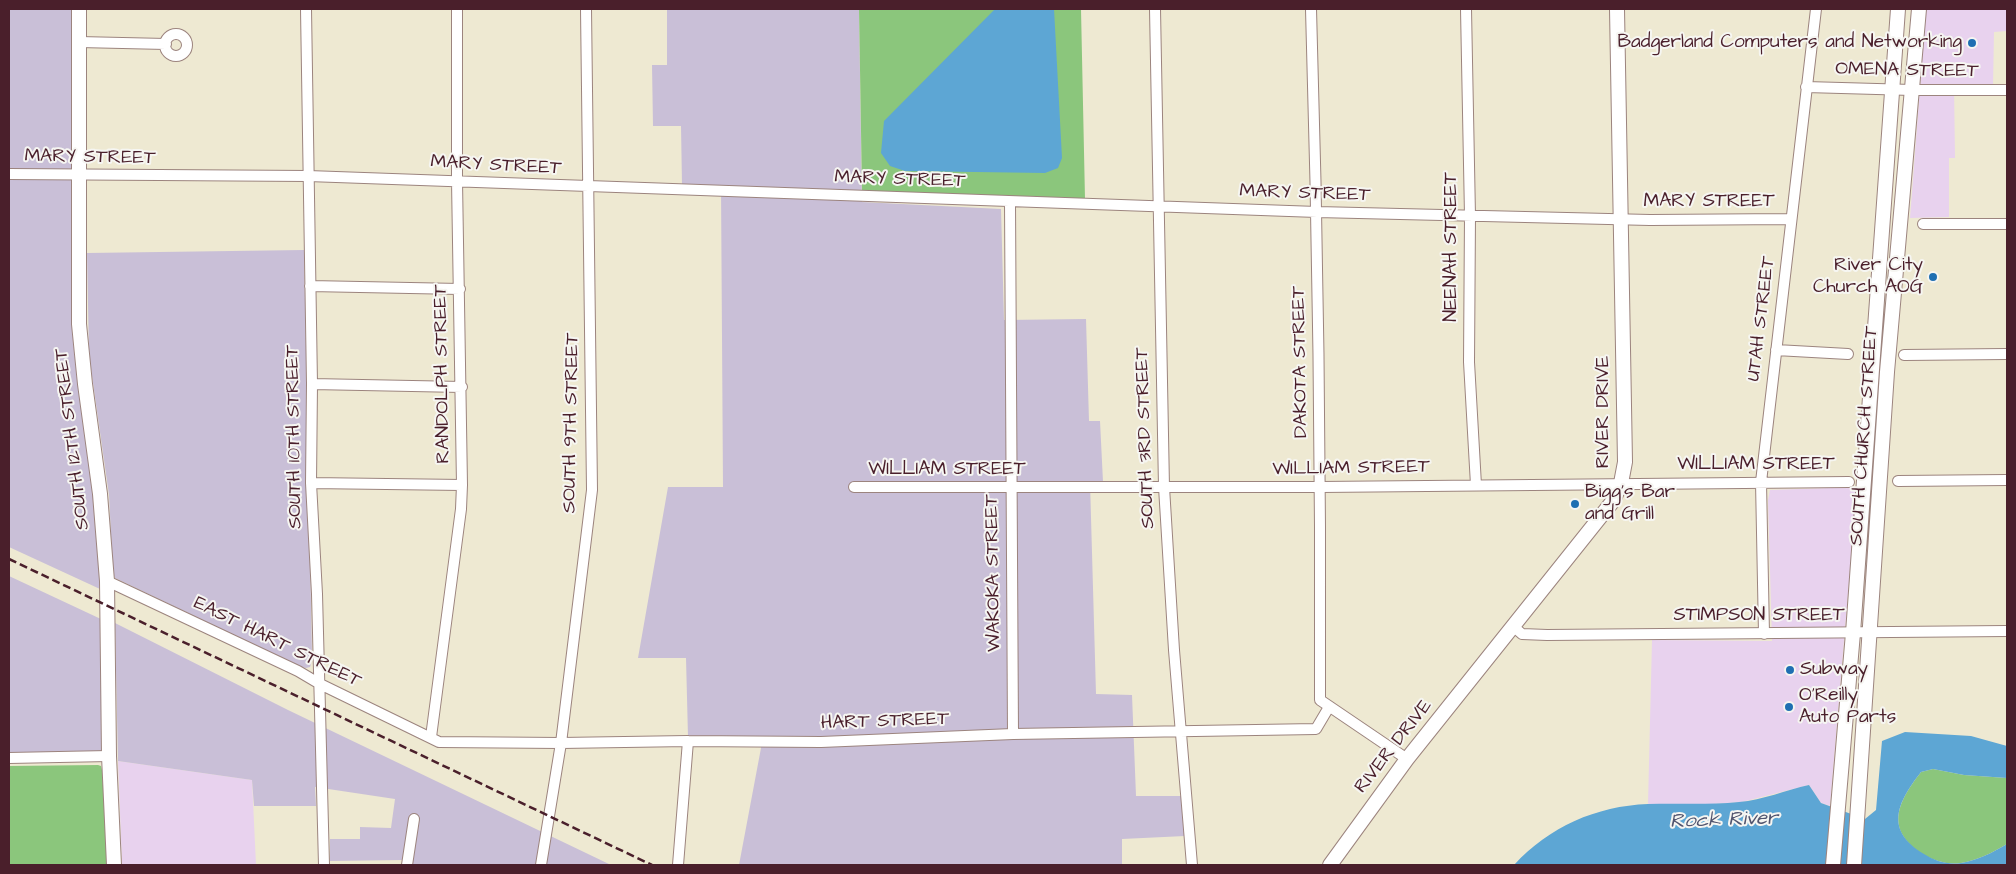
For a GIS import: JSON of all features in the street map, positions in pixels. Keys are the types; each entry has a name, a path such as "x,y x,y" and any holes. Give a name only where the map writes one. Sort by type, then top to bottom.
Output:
{"street":[{"name":"SOUTH 12TH STREET","path":"79,9 79,324 100,494 107,581 109,756 114,865"},
{"name":"SOUTH 10TH STREET","path":"306,9 312,384 311,483 320,684 324,865"},
{"name":"RANDOLPH STREET","path":"431,737 460,519 462,485 462,387 457,181 457,9"},
{"name":"SOUTH 9TH STREET","path":"541,865 561,743 592,490 586,9"},
{"name":"SOUTH 3RD STREET","path":"1155,9 1164,487 1180,732 1192,865"},
{"name":"DAKOTA STREET","path":"1311,9 1317,212 1317,339 1321,487 1320,700 1329,707"},
{"name":"NEENAH STREET","path":"1466,9 1470,216 1470,362 1476,485"},
{"name":"RIVER DRIVE","path":"1330,865 1407,759 1613,501 1622,483 1625,462 1619,219 1617,9"},
{"name":"UTAH STREET","path":"1764,634 1761,482 1790,219 1816,9"},
{"name":"SOUTH CHURCH STREET","path":"1833,865 1898,9"},
{"name":"SOUTH CHURCH STREET","path":"1854,865 1887,372 1919,9"},
{"path":"79,42 166,44"},
{"name":"OMENA STREET","path":"1806,88 2007,90"},
{"name":"MARY STREET","path":"9,174 80,176 308,176 1317,212 1619,219 1790,219"},
{"name":"WAKOKA STREET","path":"1010,202 1013,734"},
{"path":"1923,224 2007,224"},
{"path":"310,286 460,289"},
{"path":"1776,350 1848,354"},
{"path":"1904,355 2007,354"},
{"path":"312,384 462,387"},
{"path":"1898,481 2007,480"},
{"name":"WILLIAM STREET","path":"854,487 1321,487 1849,482"},
{"path":"311,483 462,485"},
{"name":"EAST HART STREET","path":"107,581 298,671 320,684 431,737"},
{"name":"STIMPSON STREET","path":"1514,627 1522,634 1547,635 2007,631"},
{"path":"1329,707 1407,759"},
{"name":"HART STREET","path":"431,737 439,742 822,742 1013,734 1316,729 1329,707"},
{"path":"678,864 688,741"},
{"path":"9,758 109,756"},
{"path":"407,865 414,819"}],"shaded area":[{"path":"9,9 73,9 73,305 96,512 100,589 9,547"},
{"path":"667,9 859,9 862,202 1001,209 1004,320 1086,319 1089,421 1100,421 1103,482 1090,482 1096,694 1132,695 1136,796 1182,796 1185,836 1122,839 1122,865 739,865 761,748 761,736 688,737 686,658 638,658 668,487 723,487 721,187 682,185 681,126 653,126 652,65 667,65"},
{"path":"1926,9 2007,9 2007,31 1994,32 1993,86 1954,86 1955,158 1949,158 1949,217 1910,218"},
{"path":"304,250 312,653 310,667 306,668 300,667 115,578 113,574 109,495 89,355 87,253"},
{"path":"1857,487 1830,806 1821,803 1809,785 1742,802 1699,805 1648,804 1652,640 1772,641 1768,500 1770,490"},
{"path":"9,576 103,620 102,753 9,756"},
{"path":"115,623 288,710 611,865 412,865 403,860 330,861 330,839 360,839 360,827 391,828 395,799 315,787 316,806 254,806 252,780 118,761"},
{"path":"118,761 252,780 256,865 122,865"}],"green space":[{"path":"859,9 1081,9 1085,199 862,192"},
{"path":"9,766 101,766 102,770 108,865 9,865"},
{"path":"1933,769 1964,775 2007,778 2007,844 1979,858 1956,863 1946,863 1933,859 1911,846 1903,836 1899,826 1898,816 1901,805 1921,772"}],"water":[{"path":"995,9 1054,9 1062,158 1058,168 1045,173 905,171 890,166 881,153 884,121"},
{"name":"Rock River","path":"1905,732 1971,736 2007,746 2007,778 1964,775 1933,769 1921,772 1901,805 1899,826 1911,845 1933,859 1946,863 1961,863 1973,860 2007,844 2007,865 1514,865 1542,840 1575,821 1610,809 1629,806 1739,802 1809,785 1821,803 1865,819 1876,810 1882,741"}],"railway":[{"path":"9,559 652,865"}],"place":[{"name":"Badgerland Computers and Networking","path":"1972,43"},
{"name":"River City Church AOG","path":"1933,277"},
{"name":"Bigg's Bar and Grill","path":"1575,504"},
{"name":"Subway","path":"1790,670"},
{"name":"O'Reilly Auto Parts","path":"1789,707"}]}
